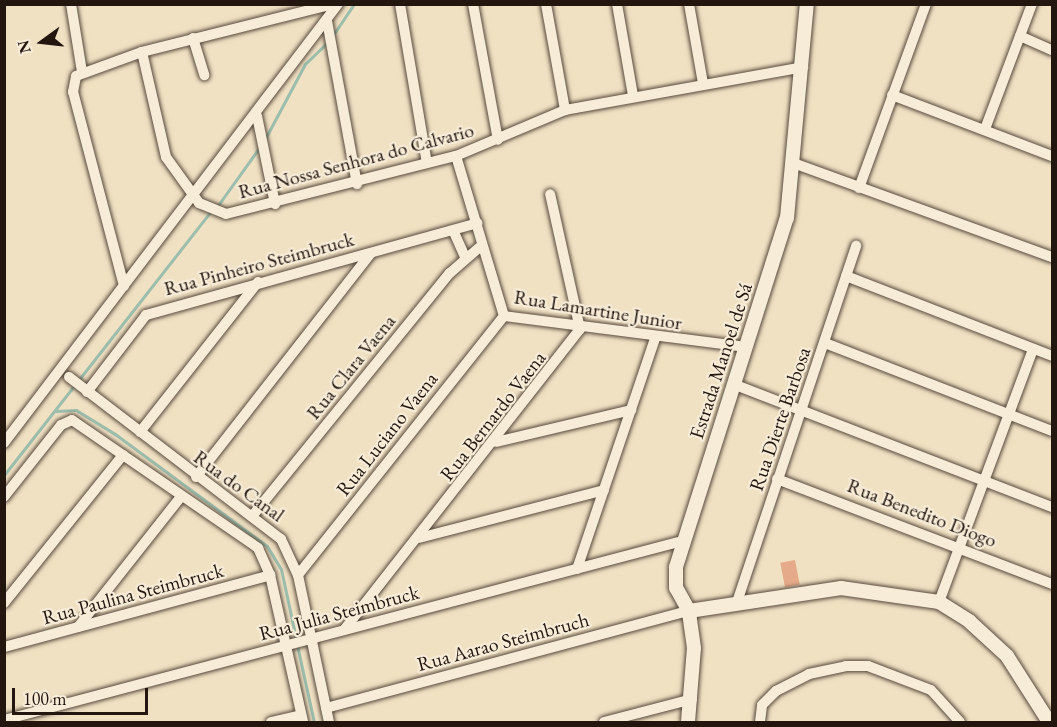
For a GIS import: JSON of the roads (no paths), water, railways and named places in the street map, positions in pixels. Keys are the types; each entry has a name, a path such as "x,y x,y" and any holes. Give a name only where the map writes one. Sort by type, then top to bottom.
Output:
{"main road":[{"name":"Estrada Manoel de Sá","path":"688,723 692,699 689,611 676,588 682,541 787,218 796,164 807,4"},
{"path":"689,611 841,588 939,602 969,621 1007,656 1049,723"}],"street":[{"path":"71,4 79,74 73,92 124,286"},
{"path":"79,74 142,52 333,4"},
{"path":"4,443 124,286 197,201 257,116 328,26 338,4"},
{"path":"399,4 427,163"},
{"path":"473,4 498,140"},
{"path":"546,4 565,110"},
{"path":"617,4 633,96"},
{"path":"689,4 703,83"},
{"path":"859,188 926,4"},
{"path":"985,129 1032,4"},
{"path":"328,26 336,59 357,184"},
{"path":"1020,36 1053,50"},
{"path":"193,38 204,75"},
{"path":"142,52 166,157 197,201"},
{"name":"Rua Nossa Senhora do Calvario","path":"197,201 218,214 274,204 357,184 456,156 565,110 703,83 803,67"},
{"path":"892,95 1053,156"},
{"path":"257,116 264,131 268,151 274,204"},
{"name":"Rua Lamartine Junior","path":"456,156 477,223 481,246 504,316 655,339 745,347"},
{"path":"796,164 1053,257"},
{"path":"550,194 580,329"},
{"name":"Rua Pinheiro Steimbruck","path":"84,390 147,315 258,282 477,223"},
{"path":"453,230 465,257"},
{"name":"Rua Clara Vaena","path":"253,515 465,257 481,246"},
{"name":"Rua Dierte Barbosa","path":"736,605 856,246"},
{"path":"196,477 371,252"},
{"path":"846,276 1053,356"},
{"path":"140,432 258,282"},
{"name":"Rua Luciano Vaena","path":"298,575 504,316"},
{"name":"Rua Bernardo Vaena","path":"344,630 496,442 580,329"},
{"path":"577,569 655,339"},
{"path":"825,343 1053,431"},
{"path":"939,602 1033,349"},
{"name":"Rua do Canal","path":"69,377 196,477 253,515 281,539 298,575 308,640 329,723"},
{"path":"733,384 1053,507"},
{"path":"496,442 631,410"},
{"name":"Rua do Canal","path":"4,497 61,425 79,422 180,498 258,548 270,575 302,719"},
{"path":"4,603 123,456"},
{"name":"Rua Benedito Diogo","path":"777,479 960,546 1053,584"},
{"path":"419,538 604,490"},
{"path":"78,627 180,498"},
{"name":"Rua Julia Steimbruck","path":"4,720 682,541"},
{"name":"Rua Paulina Steimbruck","path":"4,647 270,575"},
{"name":"Rua Aarao Steimbruch","path":"326,708 689,611"},
{"path":"760,723 762,705 777,691 809,674 846,666 879,669 931,690 960,723"},
{"path":"604,723 692,699"},
{"path":"271,723 302,719"}],"waterway":[{"path":"333,35 354,4"},
{"path":"266,137 305,64 327,43"},
{"path":"216,208 259,148"},
{"path":"4,475 210,212"},
{"path":"56,411 76,410 115,434 267,546 281,569 296,639"},
{"path":"297,645 314,722"}]}
